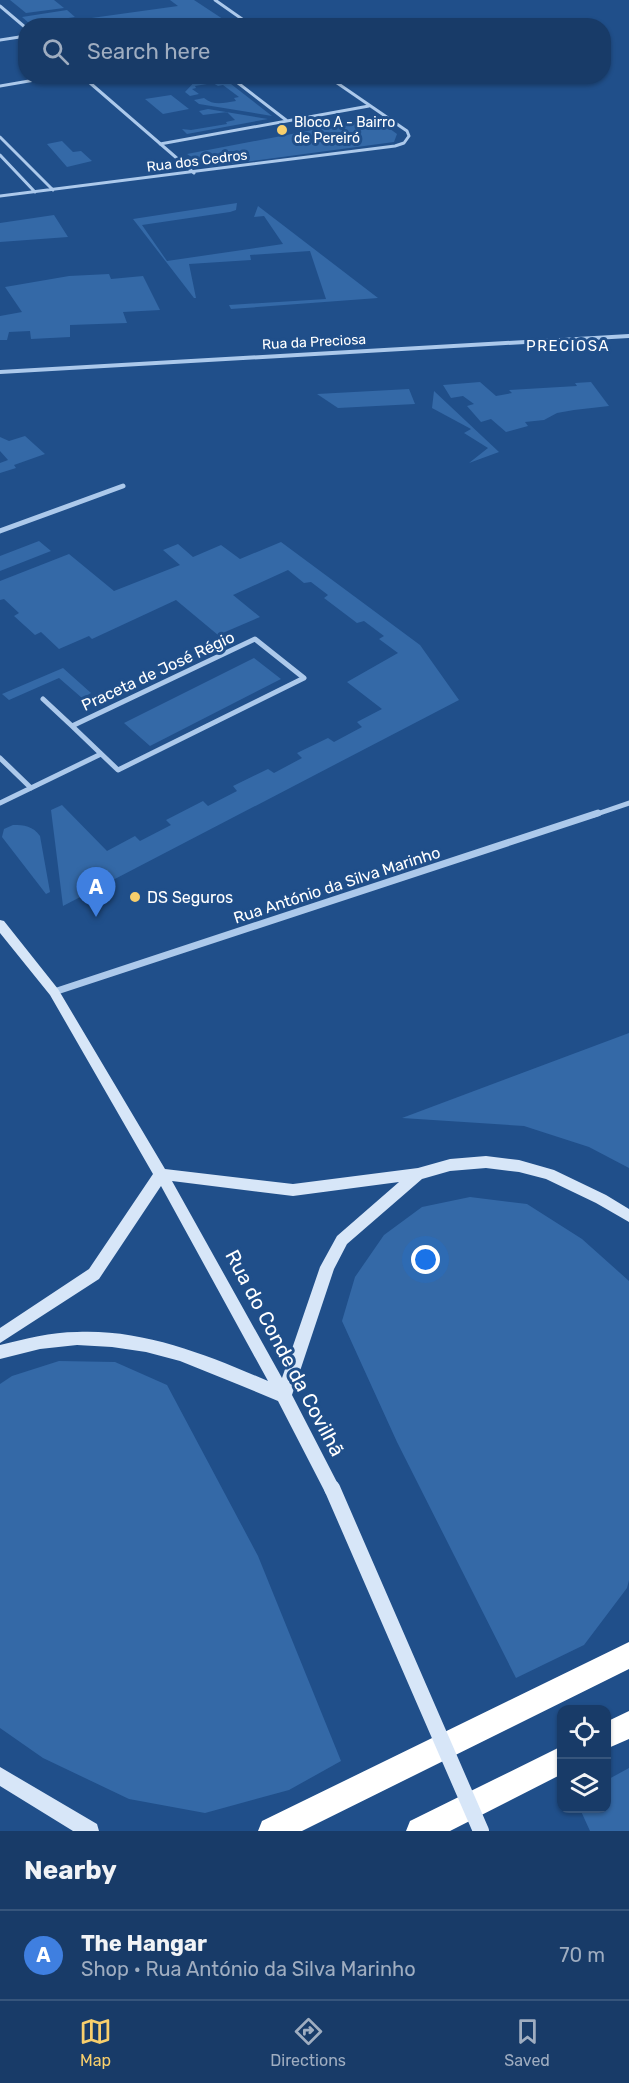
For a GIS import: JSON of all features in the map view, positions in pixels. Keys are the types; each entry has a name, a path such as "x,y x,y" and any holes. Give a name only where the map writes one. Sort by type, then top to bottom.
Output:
{"highway":[{"path":"272,1831 629,1655"},
{"path":"611,1734 629,1725"},
{"path":"420,1831 557,1761"}],"main road":[{"name":"Rua do Conde da Covilhã","path":"0,924 54,992 161,1174 285,1396 332,1488 481,1831"},
{"path":"0,1336 94,1274 161,1174 293,1190 418,1174 450,1165 486,1162 519,1166 549,1174 629,1216"},
{"path":"0,1352 28,1343 79,1336 137,1342 182,1354 285,1396 327,1267 342,1240 418,1174"},
{"path":"0,1776 90,1831"}],"street":[{"path":"215,0 241,18"},
{"path":"0,6 18,21"},
{"path":"0,40 18,37"},
{"path":"0,86 18,83"},
{"path":"91,84 194,172"},
{"path":"239,84 286,120"},
{"path":"338,84 369,106"},
{"path":"160,144 369,106"},
{"name":"Rua dos Cedros","path":"0,196 395,146 404,143 410,136 407,131 369,106"},
{"path":"0,137 53,190"},
{"path":"0,155 35,192"},
{"name":"Rua da Preciosa","path":"0,372 629,336"},
{"path":"0,531 123,486"},
{"name":"Praceta de José Régio","path":"255,639 304,678 118,770 101,754 72,726 255,639"},
{"path":"43,699 72,726"},
{"path":"0,803 101,754"},
{"path":"0,758 31,788"},
{"name":"Rua António da Silva Marinho","path":"54,992 629,804"}],"shaded area":[{"path":"10,0 54,0 64,8 26,13"},
{"path":"170,0 194,0 221,18 91,18 178,6"},
{"path":"67,10 75,17 23,18"},
{"path":"192,84 207,84 195,86 196,88 192,89 199,94 190,96 185,92"},
{"path":"215,84 231,84 272,116 199,104 194,100 204,98 211,102 223,103 236,101 234,98 239,97 223,85"},
{"path":"171,95 189,109 163,114 145,99"},
{"path":"208,109 226,112 203,115 199,111"},
{"path":"227,112 268,119 187,134 182,129 191,130 227,124 226,122 235,120"},
{"path":"375,118 397,134 394,142 207,167 187,154"},
{"path":"62,141 73,152 81,151 92,161 67,167 47,144"},
{"path":"237,203 236,210 230,212 142,225 167,261 283,244 264,216 254,217 258,206 378,298 231,309 229,305 326,299 310,251 250,255 251,260 189,264 196,298 194,298 133,219"},
{"path":"54,215 68,237 0,242 0,223"},
{"path":"109,274 111,279 143,276 160,310 123,312 127,323 70,325 70,337 31,339 30,331 9,332 7,340 0,340 0,316 22,312 5,287 69,276"},
{"path":"480,382 496,396 512,393 509,390 577,386 575,383 591,382 609,406 557,413 544,420 525,422 528,426 506,432 491,419 481,422 467,406 474,404 463,396 451,398 443,385"},
{"path":"409,389 415,404 338,408 317,394"},
{"path":"434,391 499,452 469,463 488,448 464,433 471,429 432,408"},
{"path":"25,436 45,454 14,465 16,468 0,473 0,463 8,460 0,451 0,437 9,441"},
{"path":"39,541 51,551 0,571 0,556"},
{"path":"281,542 420,645 459,700 63,906 51,810 62,805 107,851 135,836 140,841 171,825 166,820 203,801 208,806 237,791 233,786 268,769 274,773 302,758 297,753 328,738 334,742 362,727 357,722 382,709 347,682 398,653 379,639 384,636 364,621 357,623 324,598 328,595 311,582 304,583 288,570 233,595 260,617 218,635 176,600 92,639 89,636 59,649 41,632 35,635 14,616 19,613 4,599 0,600 0,581 69,554 114,591 180,565 163,550 178,544 193,557 221,545 240,559"},
{"path":"254,658 281,679 150,746 124,723"},
{"path":"63,668 91,693 82,698 59,678 9,700 2,694"},
{"path":"13,825 28,827 40,836 50,892 46,894 2,837 4,829"},
{"path":"629,1033 629,1168 589,1147 524,1126 402,1118"},
{"path":"470,1197 527,1204 582,1239 629,1281 629,1580 627,1588 584,1645 516,1678 397,1442 342,1321 355,1277 384,1235 422,1207"},
{"path":"59,1361 115,1362 167,1385 258,1556 341,1761 289,1790 205,1813 129,1799 43,1758 0,1728 0,1384 12,1376"},
{"path":"629,1768 629,1831 590,1831 582,1813 611,1813 611,1778"}],"place":[{"name":"Bloco A - Bairro de Pereiró","path":"282,130"},
{"name":"DS Seguros","path":"135,897"},
{"name":"The Hangar","path":"96,917"}],"district":[{"name":"PRECIOSA","path":"568,346"}]}
